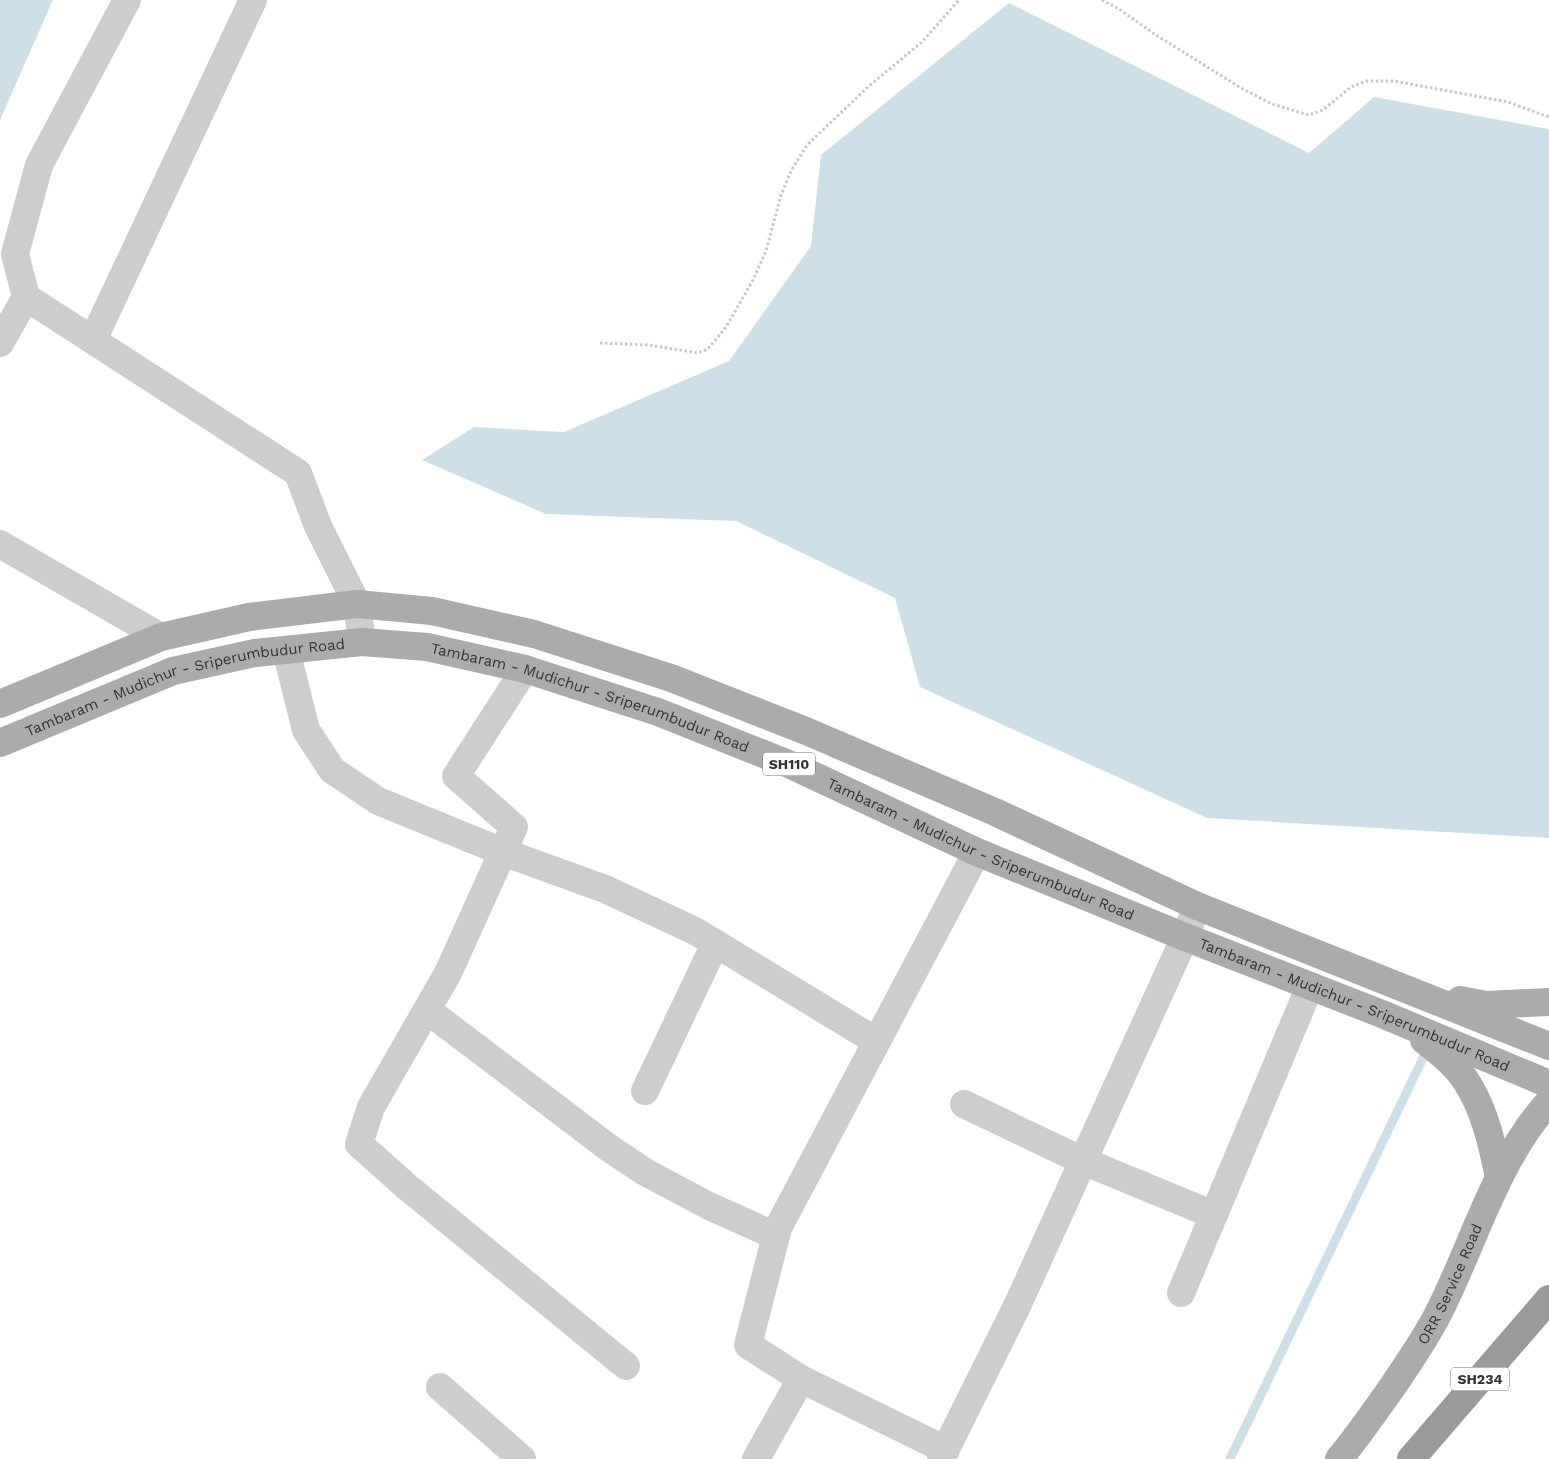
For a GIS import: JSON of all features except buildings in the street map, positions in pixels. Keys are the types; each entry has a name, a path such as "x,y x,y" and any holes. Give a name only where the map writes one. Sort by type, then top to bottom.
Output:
{"highway":[{"name":"SH234","path":"1411,1459 1549,1299"}],"main road":[{"name":"SH110","path":"0,704 161,637 249,617 357,604 432,611 534,634 671,678 806,731 995,812 1197,906 1549,1046"},
{"name":"Tambaram - Mudichur - Sriperumbudur Road","path":"0,743 172,671 255,653 362,642 427,647 525,669 658,712 791,765 977,852 1401,1022 1549,1084"},
{"path":"1417,993 1486,1005 1549,1002"},
{"path":"1401,1022 1442,1054 1466,1080 1482,1110 1493,1147 1499,1177"},
{"name":"ORR Service Road","path":"1339,1459 1414,1355 1438,1314 1468,1252 1499,1177 1523,1136 1549,1102"}],"street":[{"path":"127,0 39,165 15,254 26,297 298,473 318,526 357,604 362,642"},
{"path":"93,340 253,0"},
{"path":"0,343 26,297"},
{"path":"0,544 161,637"},
{"path":"286,650 306,730 332,770 378,801 503,852 605,889 695,932 876,1041"},
{"path":"525,669 456,776 514,827 448,974 371,1107 359,1144 406,1186 626,1366"},
{"path":"977,852 778,1228 748,1345 801,1379 943,1454 1017,1306 1185,937 1197,906"},
{"path":"645,1091 715,944"},
{"path":"1181,1293 1310,986"},
{"path":"427,1010 609,1148 645,1172 709,1206 776,1236"},
{"path":"964,1104 1083,1161 1214,1215"},
{"path":"756,1459 801,1379"},
{"path":"440,1387 522,1459"}],"path":[{"path":"600,342 649,345 698,354 708,349 726,327 754,280 766,251 781,195 791,171 807,145 869,86 922,42 959,0"},
{"path":"1102,0 1119,8 1156,35 1241,88 1272,104 1309,115 1323,110 1351,87 1366,81 1394,81 1508,102 1549,117"}],"shaded area":[{"path":"0,0 53,0 0,120"},
{"path":"1009,3 1309,153 1374,97 1549,129 1549,838 1207,818 920,687 895,598 736,521 546,514 422,460 474,427 564,432 729,361 811,246 821,155"}],"waterway":[{"path":"1230,1459 1424,1056"}]}
